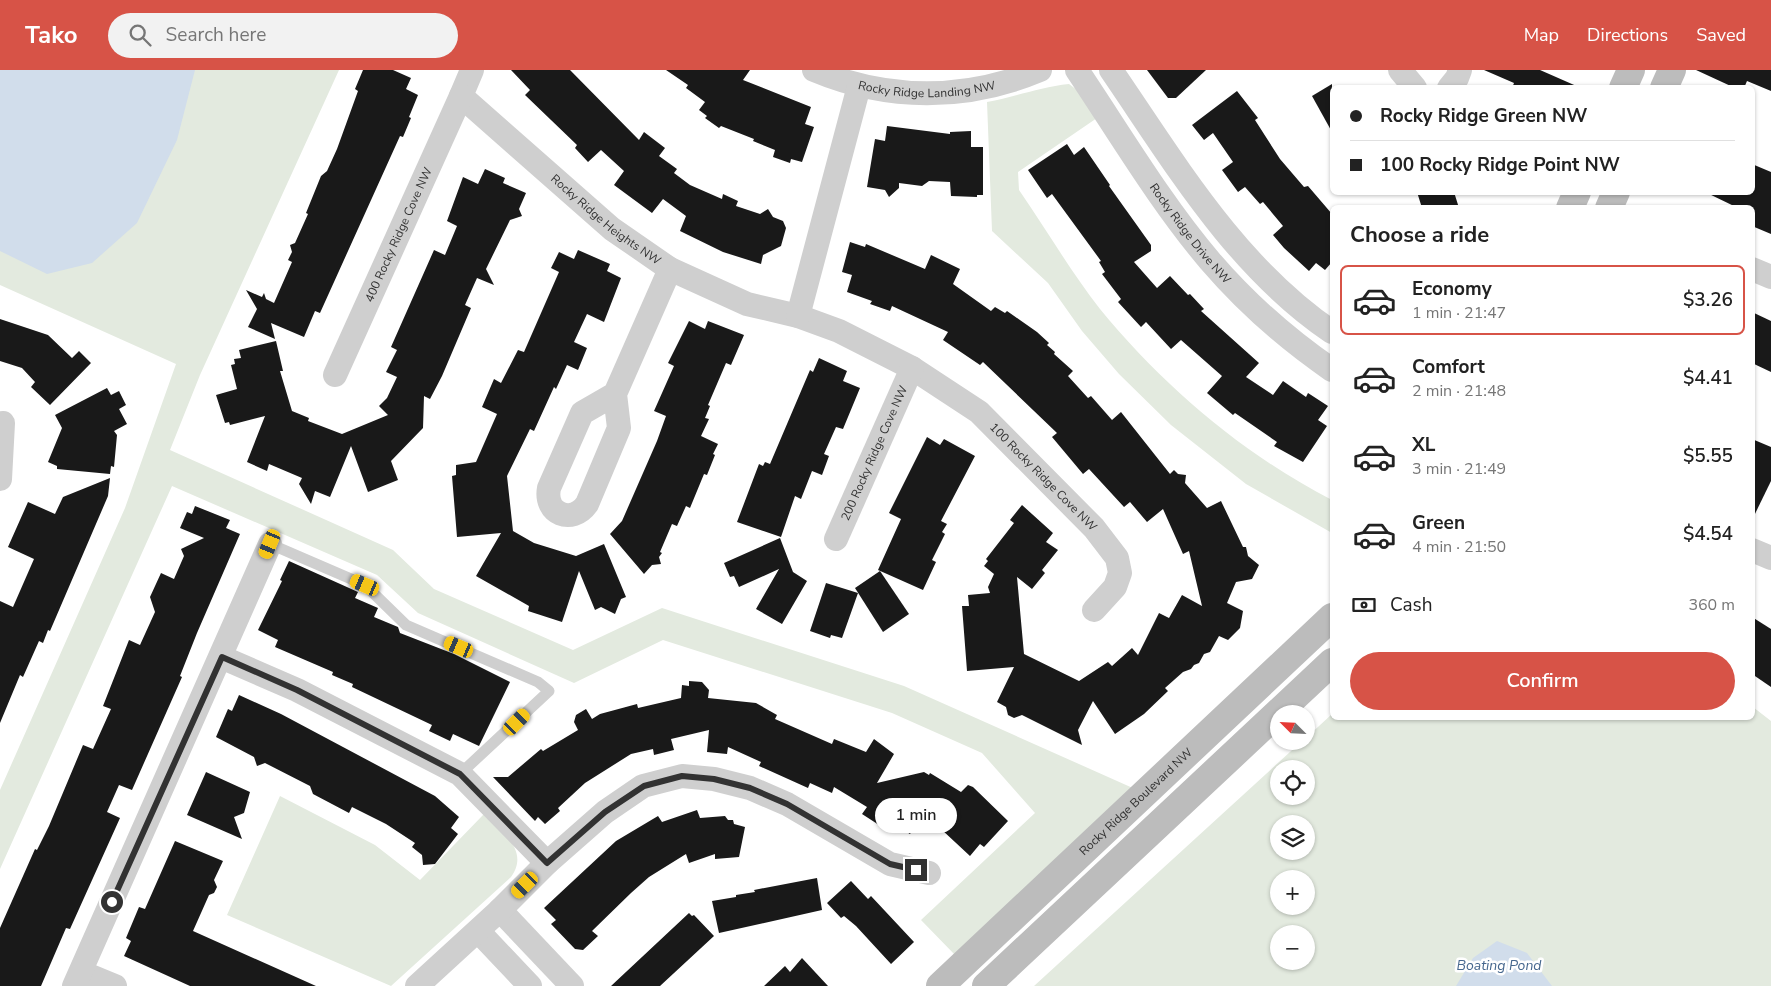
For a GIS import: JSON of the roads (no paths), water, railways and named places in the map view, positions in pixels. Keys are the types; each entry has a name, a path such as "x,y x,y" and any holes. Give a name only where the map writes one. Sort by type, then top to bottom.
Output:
{"street":[{"path":"461,96 472,70"},
{"name":"Rocky Ridge Landing NW","path":"814,70 859,86 904,93 941,94 996,86 1040,70"},
{"name":"Rocky Ridge Drive NW","path":"1077,70 1178,219 1210,260 1238,291 1286,335 1330,368"},
{"path":"1111,70 1197,197 1259,272 1288,299 1330,330"},
{"path":"1400,70 1412,85"},
{"path":"1451,85 1460,70"},
{"path":"1624,85 1631,70"},
{"path":"1665,85 1672,70"},
{"path":"798,316 859,86"},
{"name":"Rocky Ridge Heights NW","path":"461,96 612,229 670,269 746,304 798,316 839,330 912,368"},
{"name":"400 Rocky Ridge Cove NW","path":"335,375 461,96"},
{"path":"615,394 582,413 549,488 548,502 557,513 570,516 577,514 587,504 620,428 615,394 670,269"},
{"path":"1755,269 1771,277"},
{"path":"1238,291 1259,272"},
{"name":"200 Rocky Ridge Cove NW","path":"836,538 912,368"},
{"name":"100 Rocky Ridge Cove NW","path":"912,368 979,412 1094,528 1117,558 1120,573 1115,587 1094,610"},
{"path":"0,479 3,423"},
{"path":"115,986 78,979 222,657 270,544"},
{"path":"1755,551 1771,558"},
{"name":"Rocky Ridge Boulevard NW","path":"940,986 1330,619"},
{"path":"222,657 297,690 460,774 547,863"},
{"path":"986,986 1330,664"},
{"path":"417,986 478,931 547,863 605,812 644,786 682,776 714,779 750,788 787,804 890,864 929,873"},
{"path":"500,910 572,986"},
{"path":"478,931 530,986"}],"lane":[{"path":"270,544 365,585 406,624 538,682 549,691 460,774"}],"water":[{"path":"0,70 195,70 177,140 137,223 92,263 47,274 0,251"},
{"name":"Boating Pond","path":"1497,941 1527,953 1552,986 1456,986 1473,958"}]}
